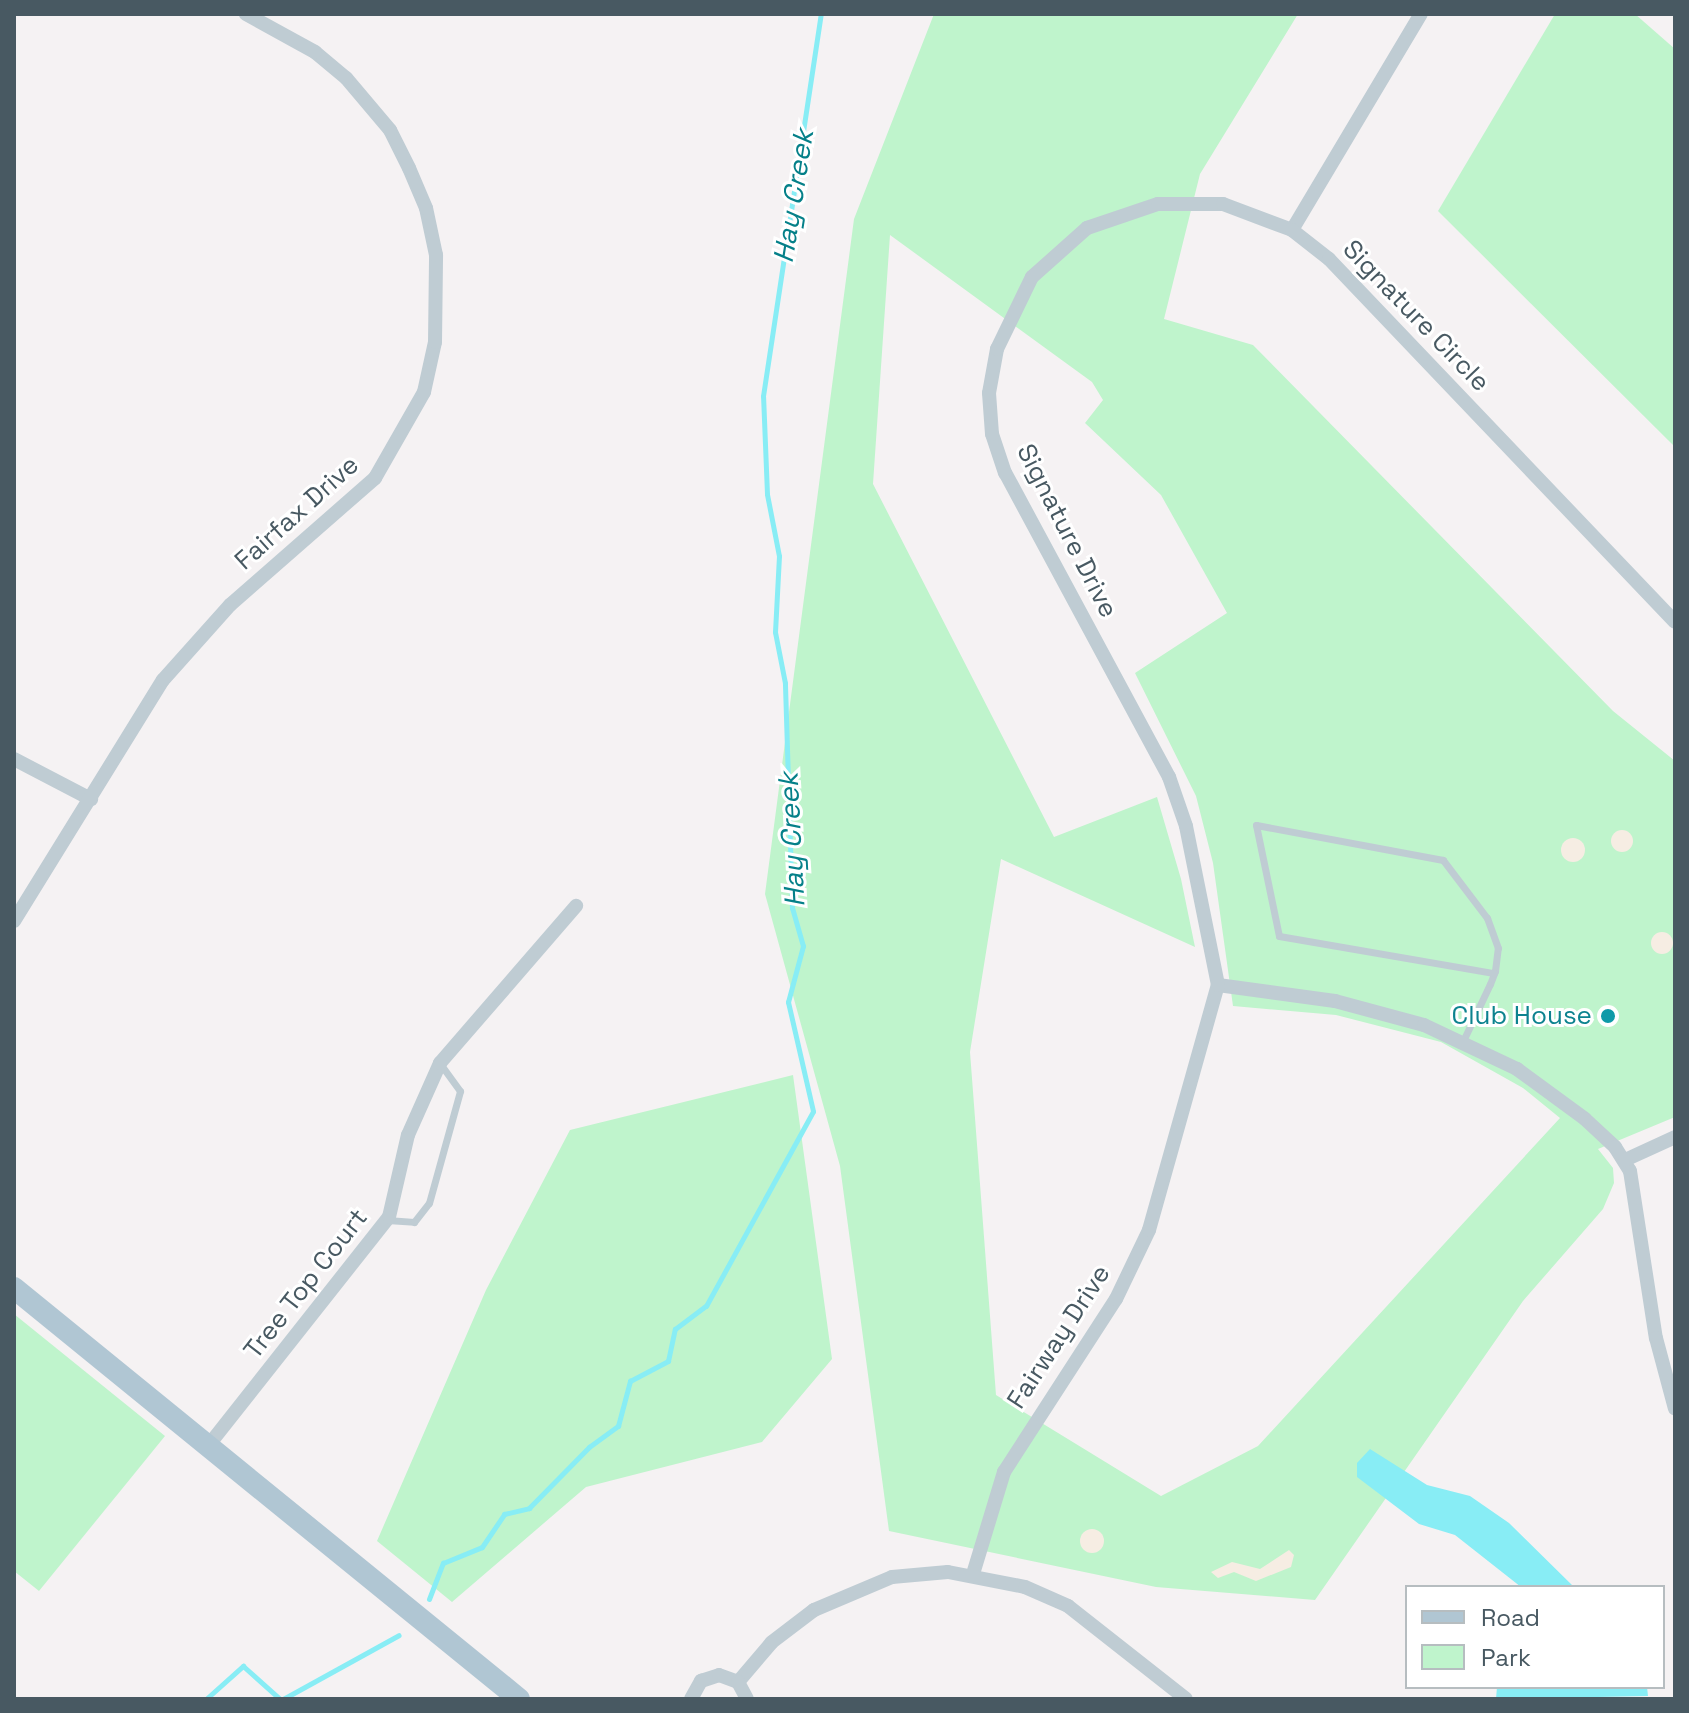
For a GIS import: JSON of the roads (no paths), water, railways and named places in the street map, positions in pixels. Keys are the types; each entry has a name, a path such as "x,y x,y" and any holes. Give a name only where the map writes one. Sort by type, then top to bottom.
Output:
{"main road":[{"path":"14,1288 519,1699"}],"street":[{"name":"Fairfax Drive","path":"14,921 163,680 199,636 375,478 424,392 435,342 436,255 426,208 390,130 315,52 246,14"},
{"path":"1292,230 1421,14"},
{"name":"Signature Drive","path":"1218,985 1197,872 1169,777 1005,473 992,434 989,393 997,349 1022,290 1044,262 1087,228 1140,207 1200,202 1246,210 1292,230"},
{"name":"Signature Circle","path":"1292,230 1329,259 1675,622"},
{"path":"14,759 91,799"},
{"name":"Tree Top Court","path":"208,1446 387,1220 408,1135 440,1063 576,906"},
{"path":"1218,985 1368,1008 1463,1041 1558,1096 1625,1160 1658,1349 1675,1409"},
{"name":"Fairway Drive","path":"973,1574 1004,1472 1116,1299 1149,1230 1218,985"},
{"path":"1625,1160 1675,1137"},
{"path":"738,1682 792,1625 839,1597 892,1577 973,1574 1025,1587 1068,1606 1186,1699"},
{"path":"691,1699 710,1676 738,1682"},
{"path":"738,1682 747,1699"}],"lane":[{"path":"1463,1041 1494,973 1494,933 1443,860 1256,825 1279,936 1494,973"},
{"path":"387,1220 414,1222 429,1203 460,1091 440,1063"}],"water":[{"path":"1370,1449 1427,1485 1470,1496 1509,1523 1572,1585 1518,1585 1455,1535 1419,1524 1357,1477 1357,1463"},
{"path":"1497,1689 1647,1689 1648,1696 1496,1699"}],"waterway":[{"name":"Hay Creek","path":"429,1599 443,1563 482,1547 504,1514 529,1508 589,1447 618,1426 630,1381 668,1361 675,1329 706,1306 813,1111 788,1002 803,946 792,908 785,683 775,632 779,556 767,494 763,396 821,14"},
{"name":"Hay Creek","path":"283,1699 399,1635"},
{"name":"Hay Creek","path":"206,1699 243,1666 280,1699"}],"place":[{"name":"Club House","path":"1608,1016"}]}
